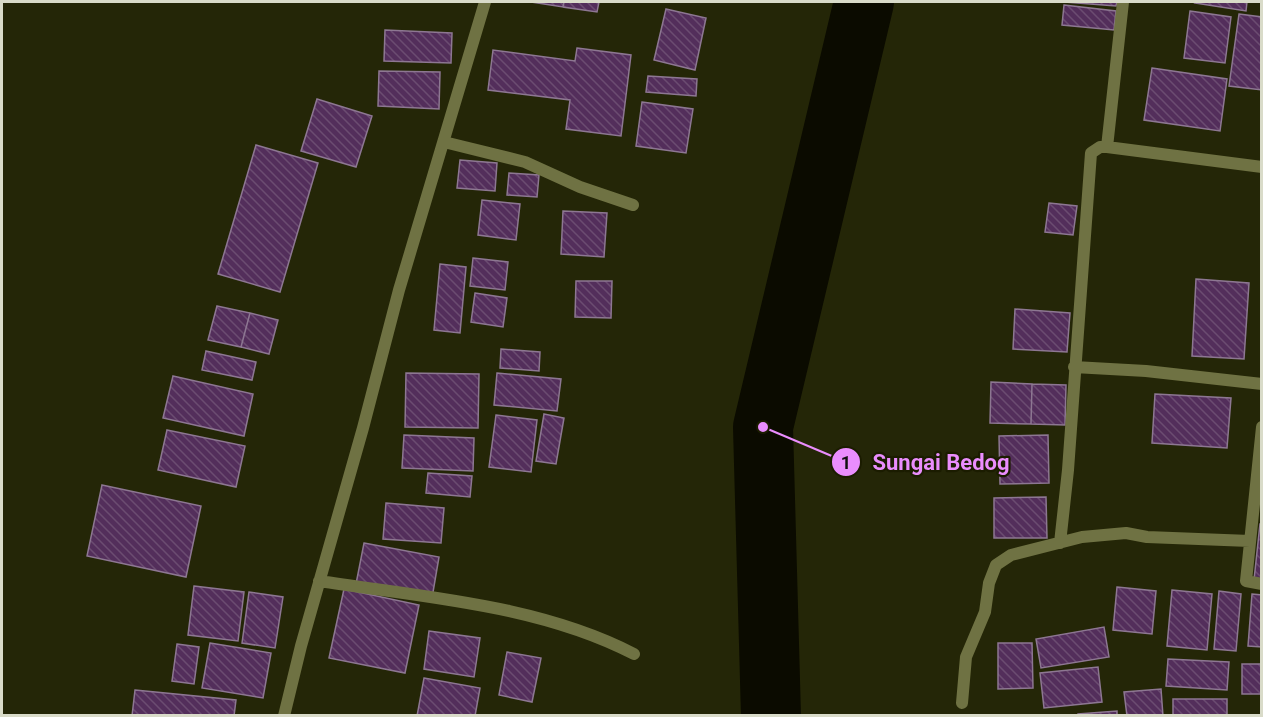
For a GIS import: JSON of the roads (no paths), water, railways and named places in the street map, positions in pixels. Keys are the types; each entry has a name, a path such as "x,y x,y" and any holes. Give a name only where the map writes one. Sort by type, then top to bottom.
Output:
{"street":[{"path":"284,716 301,646 399,290 485,2"},
{"path":"1107,147 1123,2"},
{"path":"444,142 525,162 580,188 633,205"},
{"path":"1060,543 1068,470 1074,366 1092,153 1100,147 1107,147 1262,167"},
{"path":"1074,366 1146,371 1262,384"},
{"path":"1262,427 1246,581 1262,584"},
{"path":"962,703 966,657 986,612 989,583 996,565 1011,555 1082,537 1126,533 1147,537 1250,541"},
{"path":"319,581 463,603 527,616 607,640 634,654"}],"waterway":[{"path":"771,716 763,427 864,2"}],"place":[{"name":"Sungai Bedog","path":"763,427"}]}
